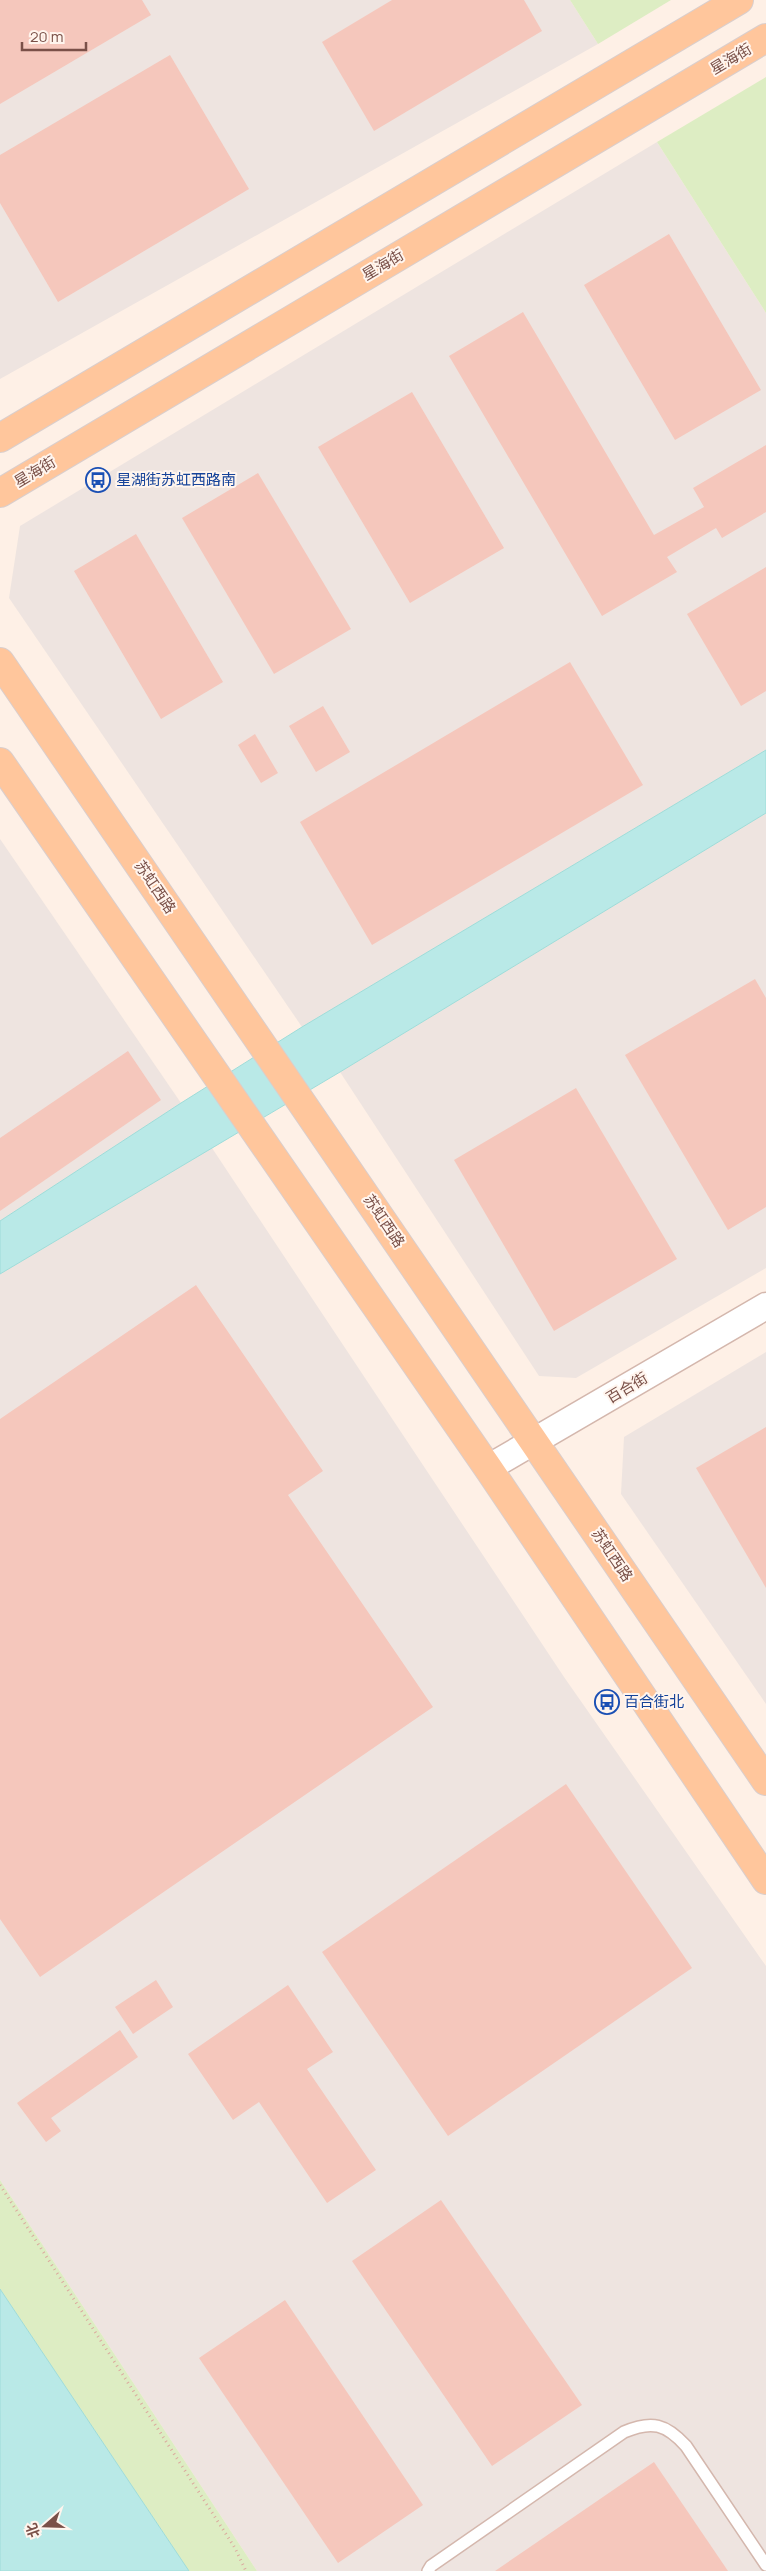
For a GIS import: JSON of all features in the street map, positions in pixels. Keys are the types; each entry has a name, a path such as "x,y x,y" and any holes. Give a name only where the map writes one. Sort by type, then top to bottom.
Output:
{"main road":[{"path":"0,438 740,0"},
{"name":"星海街","path":"0,493 766,38"},
{"name":"苏虹西路","path":"0,662 536,1442 766,1781"},
{"path":"0,762 488,1468 766,1880"}],"street":[{"name":"百合街","path":"488,1468 536,1442 766,1306"}],"lane":[{"path":"428,2571 431,2566 624,2432 641,2424 658,2425 674,2432 686,2446 766,2565"}],"path":[{"path":"0,2185 235,2548 246,2571"}],"shaded area":[{"path":"0,0 570,0 598,44 0,379"},
{"path":"657,142 766,313 766,750 302,1027 9,598 20,526"},
{"path":"766,813 766,1268 576,1378 539,1376 340,1072"},
{"path":"0,839 181,1103 0,1221"},
{"path":"212,1148 564,1677 766,1966 766,2571 257,2571 0,2180 0,1274"},
{"path":"766,1352 766,1704 621,1494 624,1437"}],"green space":[{"path":"570,0 671,0 598,44"},
{"path":"766,77 766,313 657,142"},
{"path":"0,2180 257,2571 189,2571 0,2289"}],"water":[{"path":"766,750 766,813 340,1072 0,1274 0,1221 302,1027"},
{"path":"0,2289 189,2571 0,2571"}],"building":[{"path":"0,0 142,0 151,15 0,104"},
{"path":"392,0 524,0 542,31 374,131 322,42"},
{"path":"170,55 249,189 58,302 0,203 0,155"},
{"path":"669,234 761,390 675,440 584,285"},
{"path":"523,312 654,535 704,507 693,488 766,445 766,512 722,538 716,528 667,557 677,572 602,616 449,356"},
{"path":"412,392 504,548 410,603 318,447"},
{"path":"258,473 351,629 274,674 182,518"},
{"path":"136,534 223,682 161,719 74,571"},
{"path":"766,567 766,691 741,706 687,614"},
{"path":"570,662 643,785 372,945 300,822"},
{"path":"323,706 350,752 316,772 289,726"},
{"path":"255,734 278,773 261,783 238,745"},
{"path":"755,979 766,998 766,1207 728,1230 625,1055"},
{"path":"128,1051 161,1100 0,1211 0,1138"},
{"path":"576,1088 677,1259 554,1331 454,1160"},
{"path":"196,1285 323,1471 288,1495 433,1707 40,1977 0,1919 0,1419"},
{"path":"766,1427 766,1588 696,1468"},
{"path":"566,1784 692,1968 448,2136 322,1952"},
{"path":"156,1980 173,2007 133,2034 115,2007"},
{"path":"288,1985 333,2052 307,2069 376,2170 327,2203 259,2102 233,2120 188,2054"},
{"path":"120,2030 138,2057 51,2118 61,2131 46,2142 17,2103"},
{"path":"441,2200 582,2405 492,2466 352,2261"},
{"path":"285,2300 423,2505 338,2563 199,2358"},
{"path":"654,2462 728,2571 495,2571"}],"place":[{"name":"星湖街苏虹西路南","path":"98,480"},
{"name":"百合街北","path":"607,1702"}]}
